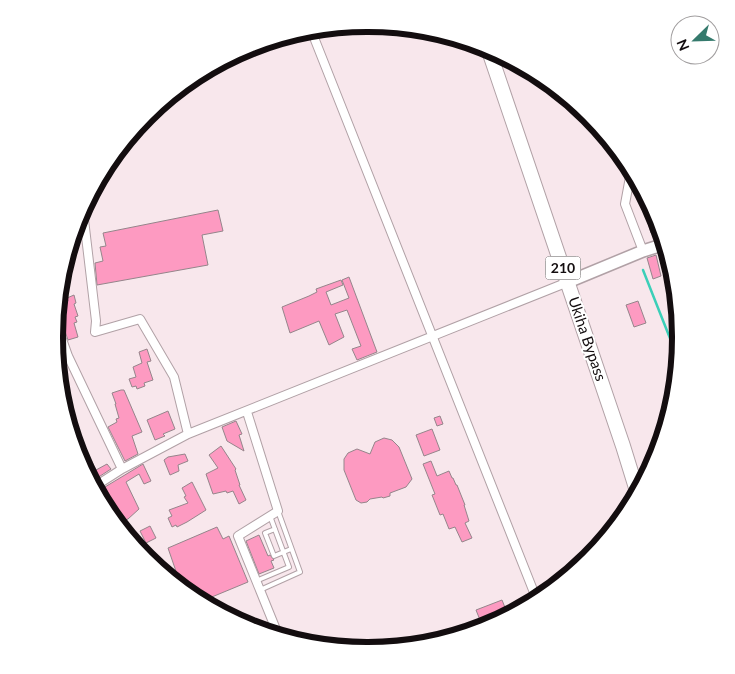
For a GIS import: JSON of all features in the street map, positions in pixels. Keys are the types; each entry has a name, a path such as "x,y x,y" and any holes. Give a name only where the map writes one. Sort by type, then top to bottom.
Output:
{"highway":[{"name":"Ukiha Bypass","path":"492,60 634,483"}],"street":[{"path":"314,37 534,592"},
{"path":"629,182 625,204 643,251"},
{"path":"85,224 96,321 95,332 140,319 174,377 188,434"},
{"path":"100,483 122,469 188,434 658,246"},
{"path":"64,354 122,469"},
{"path":"247,412 278,511 238,536 275,627"}],"lane":[{"path":"260,590 300,572 278,511"},
{"path":"256,581 289,567 270,516"},
{"path":"275,529 265,533 274,556 291,548"}],"building":[{"path":"218,210 223,231 202,235 208,265 97,285 95,263 103,261 100,247 106,246 103,233"},
{"path":"645,213 649,220 654,232 651,233"},
{"path":"656,255 661,276 653,279 647,258"},
{"path":"349,277 377,352 357,360 352,349 361,346 347,310 335,314 344,337 329,345 319,321 290,333 282,307 317,292 316,289 341,280 343,285 326,292 331,305 349,298 342,280"},
{"path":"74,295 76,303 74,304 78,316 75,317 77,322 74,323 78,337 68,340 63,327 67,298"},
{"path":"638,301 646,323 634,327 626,305"},
{"path":"147,349 151,361 147,362 153,380 144,383 145,386 137,389 136,386 132,387 129,379 136,377 133,367 142,363 139,352"},
{"path":"124,390 142,432 132,436 138,454 125,461 108,427 117,422 116,419 119,418 112,393"},
{"path":"168,411 175,429 155,440 147,420"},
{"path":"440,416 443,424 437,426 434,418"},
{"path":"236,421 242,434 239,435 244,451 227,441 222,427"},
{"path":"432,429 440,450 424,456 416,435"},
{"path":"384,438 392,440 399,447 412,479 406,487 390,493 390,496 370,499 367,502 361,503 356,500 344,470 344,459 348,453 357,449 370,454 375,442"},
{"path":"221,446 236,469 239,485 246,500 239,504 233,491 213,494 206,474 218,468 209,455"},
{"path":"185,454 188,461 178,465 179,471 170,475 164,460 168,457"},
{"path":"91,460 96,470 107,464 111,469 97,478 89,461"},
{"path":"431,461 437,476 449,471 457,485 469,521 465,523 472,538 462,542 455,527 449,529 443,514 440,515 432,495 435,494 423,464"},
{"path":"143,464 151,481 144,484 139,474 126,482 139,509 125,520 103,488"},
{"path":"192,482 206,510 177,527 176,525 172,527 168,518 172,516 169,510 188,503 182,488"},
{"path":"150,526 156,538 146,543 140,531"},
{"path":"217,527 223,539 229,536 248,582 210,598 177,575 168,548"},
{"path":"259,535 268,556 270,555 274,560 271,561 274,568 259,574 246,541"},
{"path":"502,600 505,608 480,620 476,610"}],"waterway":[{"path":"643,270 672,343"}]}
